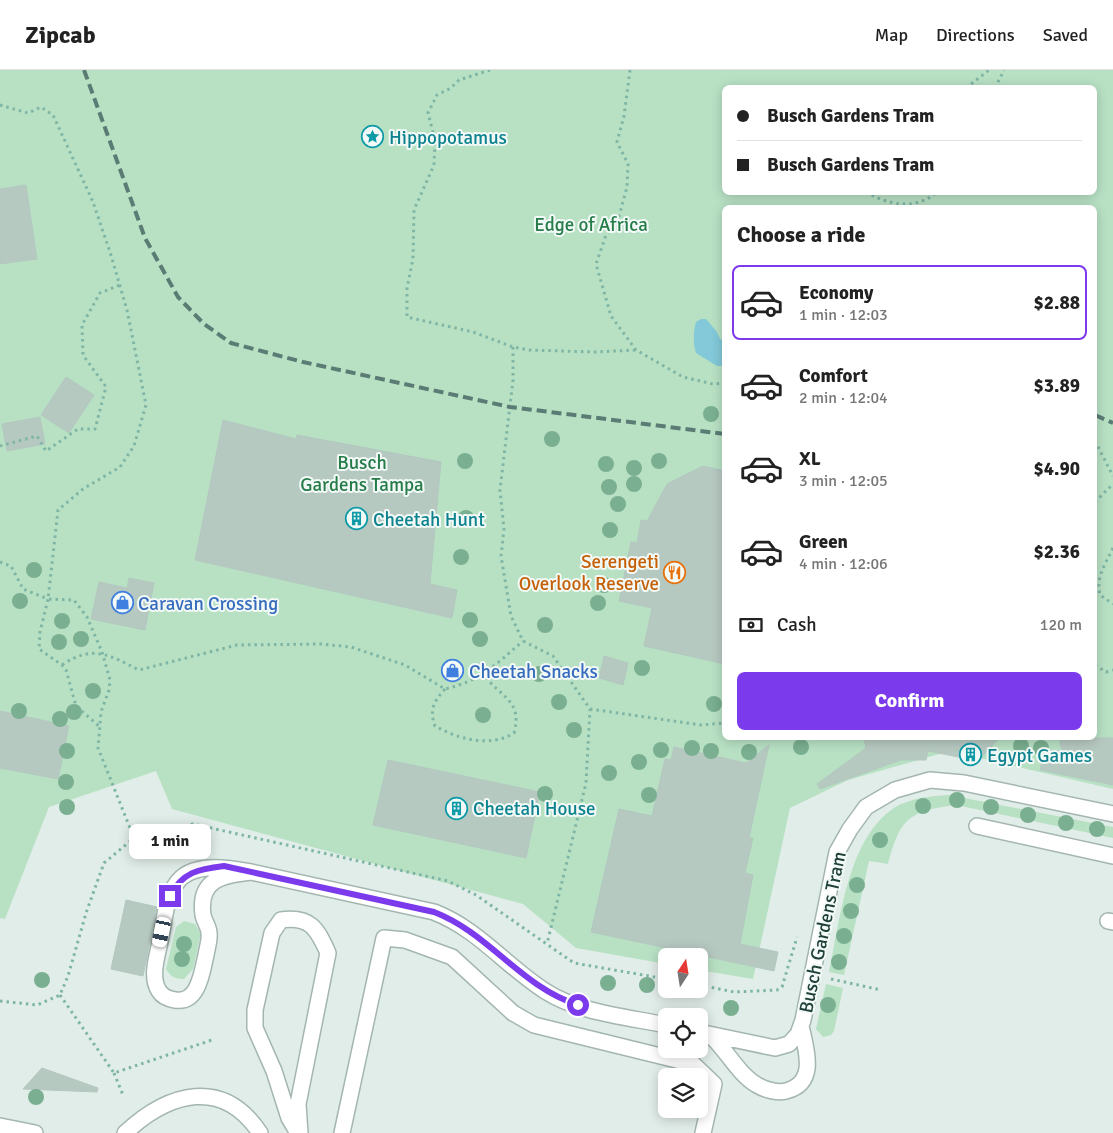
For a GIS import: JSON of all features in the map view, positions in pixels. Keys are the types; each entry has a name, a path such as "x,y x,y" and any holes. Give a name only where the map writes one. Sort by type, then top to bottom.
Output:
{"lane":[{"name":"Busch Gardens Tram","path":"708,1034 775,1048 788,1044 798,1034 837,852 850,829 866,807 895,790 930,780 964,783 1113,814"},
{"path":"977,826 1113,856"},
{"path":"251,872 216,878 207,888 203,913 209,938 200,984 186,999 177,1001 168,998 160,992 156,981 155,968 170,896 177,882 204,868 224,866 434,912 453,919 473,932 547,992 591,1009 658,1023"},
{"path":"292,919 308,922 319,932 328,953 298,1104 299,1133 289,1118 274,1071 255,1028 254,1010 272,933 281,920 292,919"},
{"path":"342,1133 384,938 406,940 452,957 513,1013 534,1025 693,1064 714,1084 703,1133"},
{"path":"708,1036 723,1046 748,1077 757,1085 783,1092 795,1089 804,1080 808,1070 801,1026"},
{"path":"125,1133 158,1108 182,1098 198,1096 219,1098 236,1106 250,1118 260,1133"},
{"path":"0,1126 35,1133"}],"path":[{"path":"490,70 459,80 451,88 437,95 428,113 435,140 434,165 414,210 412,259 407,288 407,317 473,332 513,347 529,350 595,352 636,350"},
{"path":"630,70 624,116 617,142 628,164 627,187 618,220 606,235 596,264 612,316 636,350 683,378 713,384 722,383"},
{"path":"970,85 989,70"},
{"path":"996,85 1004,70"},
{"path":"0,105 28,113 41,107 53,115 93,202 120,285 146,405 134,446 120,467 84,489 58,510 48,600 40,632 39,649 66,670 76,706 100,727"},
{"path":"871,195 883,202 909,205 929,199 934,195"},
{"path":"0,446 36,436 46,451 78,429 95,429 106,387 83,355 82,325 100,293 120,285"},
{"path":"513,347 513,380 500,490 504,529 501,556 511,616 523,641 553,656 590,709 586,783 547,944"},
{"path":"1097,446 1113,476"},
{"path":"1097,500 1113,484"},
{"path":"1113,548 1100,571 1098,583 1100,595 1113,604"},
{"path":"0,562 11,566 23,589 48,600 74,600 87,617 102,652 110,680 109,690 101,712 98,748 134,838"},
{"path":"484,675 491,684 513,703 517,721 514,733 503,740 478,740 451,735 435,726 431,715 435,700 445,689 467,684 484,675 523,641"},
{"path":"62,665 72,658 88,652 102,652 139,670 237,645 321,644 350,647 405,665 445,689"},
{"path":"1097,666 1106,672 1113,670"},
{"path":"590,709 701,725 722,723"},
{"path":"708,987 734,992 761,992 782,987 799,929"},
{"path":"0,1001 37,1005 60,995 114,1073 122,1095"},
{"path":"114,1073 212,1040"}],"green space":[{"name":"Busch Gardens Tampa","path":"0,70 1113,70 1113,789 950,751 848,780 790,808 753,979 708,972 708,948 658,948 658,963 576,948 523,904 172,809 156,771 49,807 5,919 0,918"},
{"path":"949,795 1113,827 1113,838 956,805 927,810 917,814 902,827 892,849 888,864 869,861 844,975 829,972 848,883 856,860 878,822 894,808 907,802 921,798"},
{"path":"184,921 195,924 201,933 193,969 184,979 178,979 166,969 176,927"},
{"path":"826,984 843,988 834,1031 831,1035 823,1037 816,1029"}],"water":[{"path":"706,319 722,340 722,366 717,366 696,353 694,330 696,322"}],"building":[{"path":"26,185 37,259 0,264 0,189"},
{"path":"66,377 94,395 69,433 41,415"},
{"path":"40,417 45,444 7,451 2,424"},
{"name":"Cheetah Hunt","path":"223,420 296,439 297,435 441,462 430,584 457,590 452,618 195,560"},
{"name":"Serengeti Overlook Reserve","path":"703,466 722,470 722,663 644,646 652,608 619,601 631,542 637,543 641,520 647,521 667,484"},
{"name":"Caravan Crossing","path":"129,578 154,583 145,630 91,619 99,582 127,588"},
{"path":"604,656 628,663 623,685 599,678"},
{"path":"0,711 69,726 58,779 0,768"},
{"path":"1113,738 1113,785 1040,770 1044,750 1062,751 1059,740"},
{"name":"Egypt Games","path":"864,740 997,740 979,761 928,751 926,760 901,760 820,789 817,784 866,748"},
{"path":"769,745 749,838 753,838 745,873 753,875 740,944 778,952 774,971 708,957 708,948 666,948 591,932 619,809 652,816 665,759 671,760 674,747 746,763"},
{"name":"Cheetah House","path":"388,760 540,792 526,858 373,825"},
{"path":"126,900 157,907 143,976 111,969"},
{"path":"42,1068 98,1088 97,1092 23,1089"}],"railway":[{"path":"84,70 145,238 178,297 204,324 231,343 303,362 510,407 722,434"},
{"path":"1097,416 1113,423"}],"place":[{"name":"Hippopotamus","path":"373,137"},
{"name":"Cheetah Hunt","path":"357,519"},
{"name":"Serengeti Overlook Reserve","path":"675,572"},
{"name":"Caravan Crossing","path":"122,603"},
{"name":"Cheetah Snacks","path":"453,671"},
{"name":"Egypt Games","path":"971,755"},
{"name":"Cheetah House","path":"457,808"}],"route":[{"path":"170,896 177,882 188,875 204,868 224,866 434,912 453,919 473,932 528,979 547,992 564,1001 578,1005"}],"park label":[{"name":"Edge of Africa","path":"591,224"}]}
